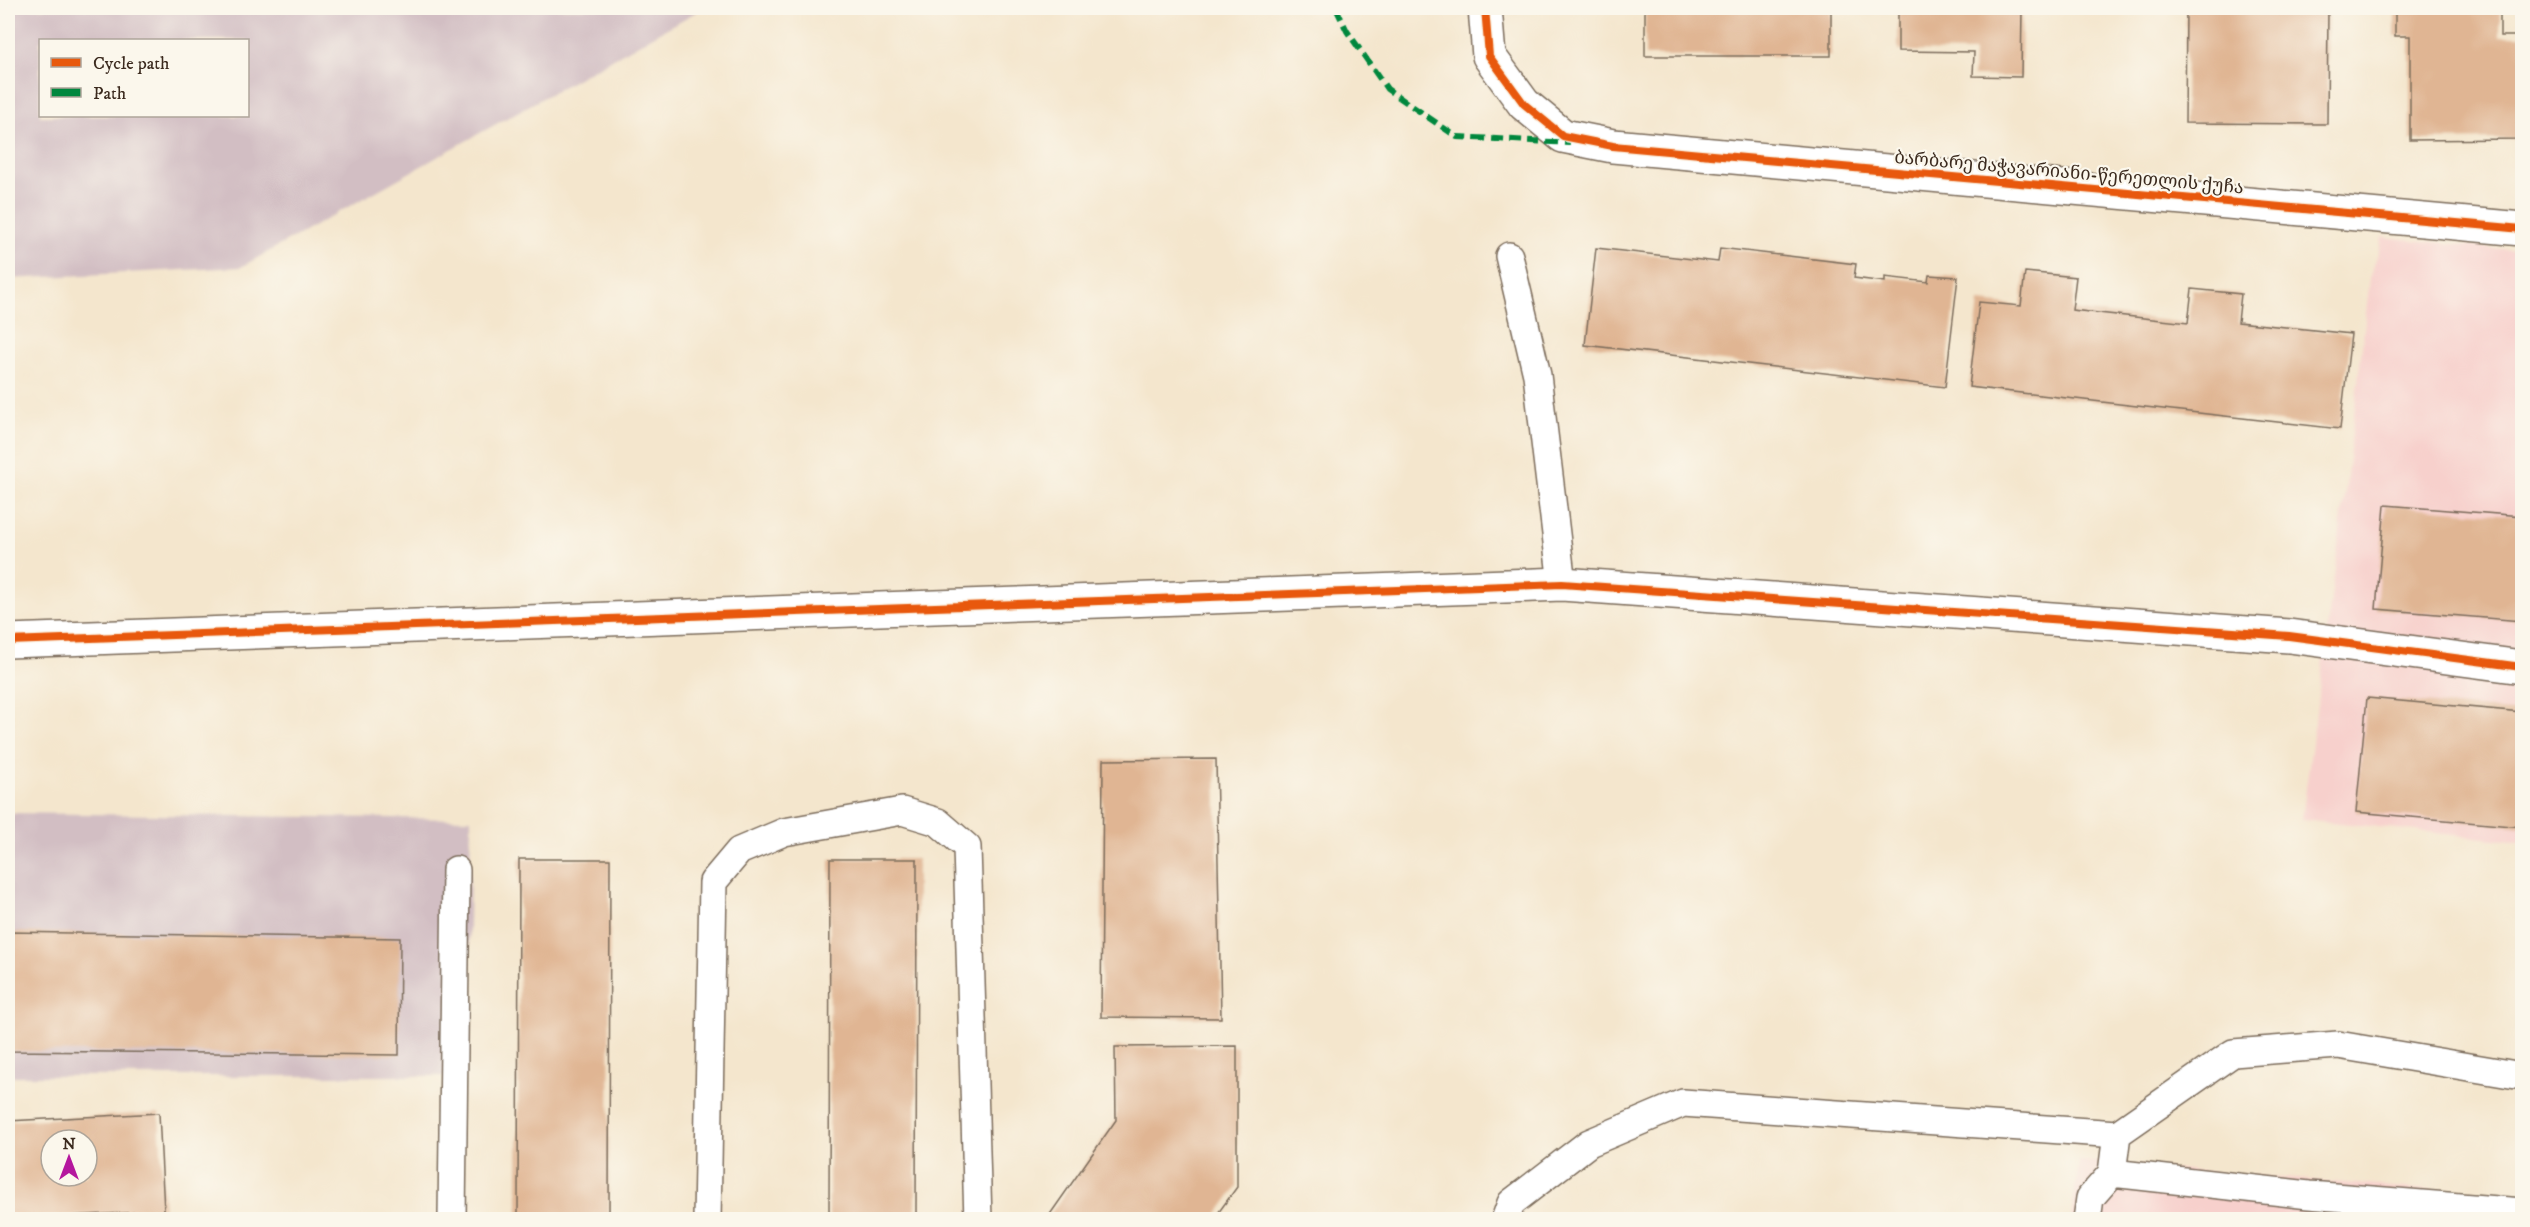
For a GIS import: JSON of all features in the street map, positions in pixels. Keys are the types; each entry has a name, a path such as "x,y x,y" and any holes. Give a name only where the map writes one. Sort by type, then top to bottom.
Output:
{"street":[{"name":"ბარბარე მაჭავარიანი-წერეთლის ქუჩა","path":"1485,8 1489,56 1524,104 1563,136 1613,146 2523,229"},
{"path":"8,641 1562,584 2289,636 2523,667"}],"lane":[{"path":"1509,256 1537,375 1562,584"},
{"path":"706,1220 713,882 739,851 784,832 902,811 938,822 967,847 978,1220"},
{"path":"452,1220 456,870"},
{"path":"1505,1220 1511,1203 1589,1143 1683,1103 2118,1134 2233,1053 2338,1045 2523,1076"},
{"path":"2087,1220 2090,1197 2112,1173 2118,1134"},
{"path":"2112,1173 2309,1195 2523,1212"},
{"path":"2309,1195 2328,1220"}],"shaded area":[{"path":"8,8 703,8 241,267 8,279"},
{"path":"2383,237 2522,251 2522,842 2302,819 2346,485 2370,278"},
{"path":"8,813 471,819 466,1076 8,1076"},
{"path":"2079,1161 2522,1198 2522,1220 2071,1220"}],"building":[{"path":"1645,8 1831,8 1831,56 1645,56"},
{"path":"1898,8 2022,8 2021,77 1973,76 1974,52 1898,51"},
{"path":"2186,8 2328,8 2327,124 2185,123"},
{"path":"2395,8 2500,8 2500,36 2522,36 2522,139 2410,140 2410,36 2395,36"},
{"path":"1596,248 1718,262 1720,248 1856,264 1854,278 1885,282 1885,277 1928,282 1929,275 1958,277 1945,387 1585,345"},
{"path":"2025,272 2076,277 2072,310 2188,323 2192,289 2241,294 2238,322 2351,334 2340,429 1969,387 1979,302 2021,306"},
{"path":"2385,505 2522,516 2522,621 2376,609"},
{"path":"2367,698 2522,712 2522,827 2356,812"},
{"path":"1216,759 1221,1018 1101,1017 1103,760"},
{"path":"519,859 610,859 609,1219 518,1219"},
{"path":"830,859 917,859 916,1219 829,1219"},
{"path":"8,932 400,938 399,1055 8,1051"},
{"path":"1237,1046 1237,1187 1213,1220 1046,1220 1116,1120 1115,1047"},
{"path":"159,1113 164,1211 8,1219 8,1121"}],"marked path":[{"path":"1336,8 1347,31 1387,89 1457,137 1570,143"}],"cycle path":[{"path":"1485,8 1489,56 1524,104 1563,136 1613,146 2522,229"},
{"path":"8,641 1562,584 2289,636 2522,667"}]}
